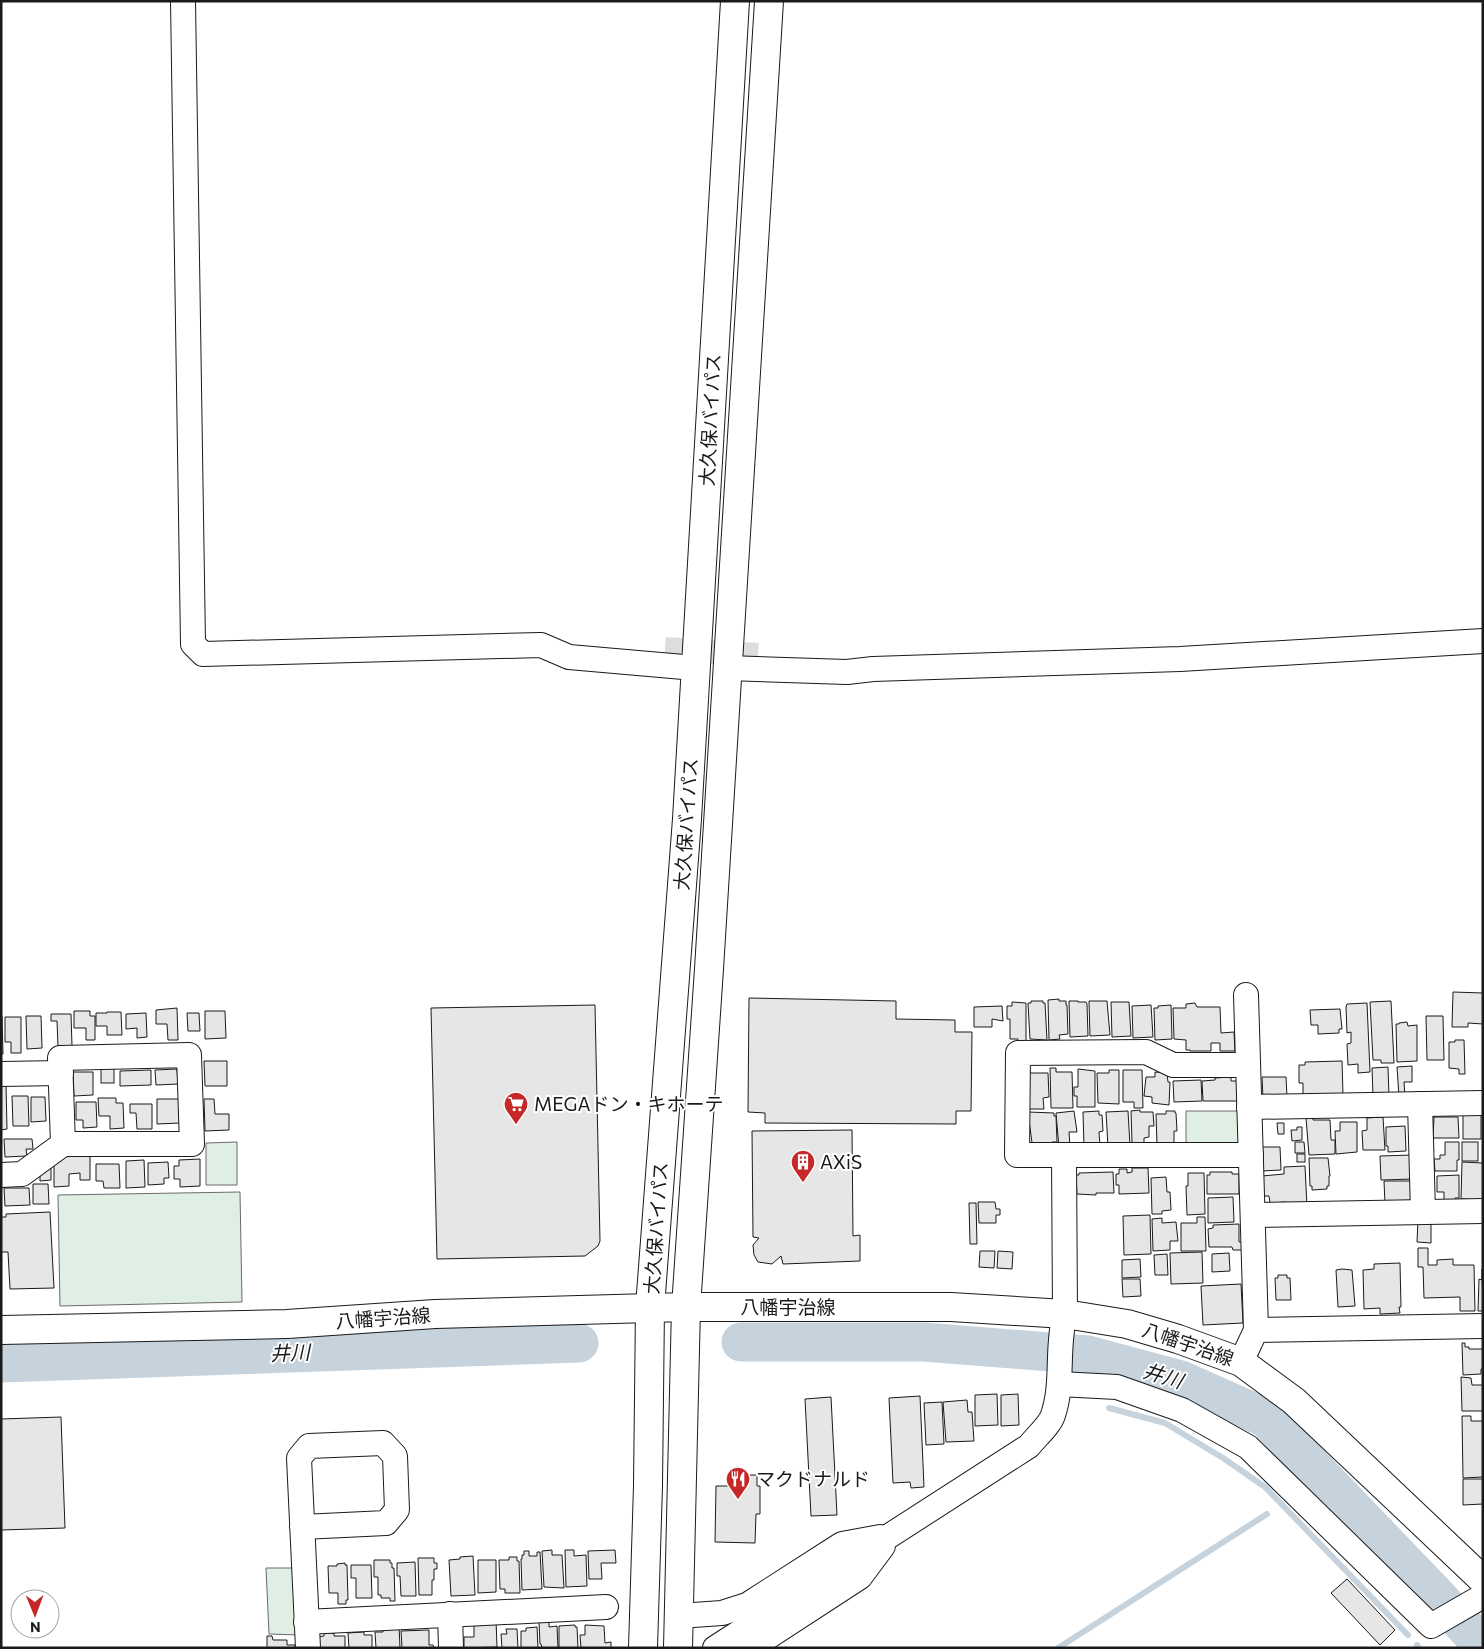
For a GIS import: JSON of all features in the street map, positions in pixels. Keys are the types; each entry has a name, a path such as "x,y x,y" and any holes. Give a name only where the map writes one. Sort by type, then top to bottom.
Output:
{"main road":[{"name":"大久保バイパス","path":"643,1648 648,1486 650,1307 687,819 735,1"},
{"name":"大久保バイパス","path":"678,1648 686,1307 710,959 768,1"},
{"name":"八幡宇治線","path":"1,1330 287,1324 435,1314 650,1307 951,1307 1016,1310 1063,1322 1127,1324 1178,1339 1242,1362 1294,1401 1479,1593"}],"street":[{"path":"183,1 193,644 203,654 566,644 665,649"},
{"path":"727,668 847,672 873,669 1180,659 1483,641"},
{"path":"541,645 569,657 696,668"},
{"path":"758,655 861,660 873,669"},
{"path":"1242,1362 1256,1330 1246,996"},
{"path":"1248,1065 1173,1065 1146,1052 1018,1053 1018,1155 1251,1155"},
{"path":"1,1175 22,1174 62,1144 192,1144 189,1055 60,1058 62,1144"},
{"path":"1,1074 61,1073"},
{"path":"1249,1107 1483,1103"},
{"path":"1420,1104 1423,1212"},
{"path":"715,1648 1029,1446 1053,1417 1059,1384 1063,1322 1064,1155"},
{"path":"1253,1215 1483,1211"},
{"path":"1256,1330 1483,1326"},
{"path":"1059,1384 1117,1387 1182,1410 1248,1448 1430,1626 1479,1593"},
{"path":"302,1527 386,1523 397,1510 395,1456 383,1443 309,1446 299,1458 306,1622 308,1648"},
{"path":"679,1616 722,1612 748,1605 842,1544 891,1535"},
{"path":"751,1648 860,1577 891,1535"},
{"path":"306,1622 606,1608"},
{"path":"450,1614 451,1648"}],"green space":[{"path":"1186,1111 1243,1111 1243,1148 1186,1147"},
{"path":"237,1142 237,1185 206,1185 206,1143"},
{"path":"240,1192 242,1302 60,1306 58,1195"},
{"path":"266,1568 295,1568 299,1635 269,1634"}],"building":[{"path":"1453,992 1483,993 1483,1024 1468,1023 1468,1027 1452,1027"},
{"path":"749,998 896,1001 896,1019 955,1020 955,1032 972,1032 971,1111 956,1111 956,1124 765,1123 765,1113 748,1112"},
{"path":"1059,999 1059,1001 1066,1001 1068,1034 1059,1035 1060,1039 1049,1040 1048,1000"},
{"path":"1031,1001 1043,1001 1045,1003 1047,1040 1030,1039 1028,1003 1031,1003"},
{"path":"1069,1001 1086,1002 1088,1036 1070,1037"},
{"path":"1089,1001 1107,1001 1110,1035 1090,1036"},
{"path":"1391,1001 1394,1063 1381,1063 1381,1060 1373,1060 1370,1002"},
{"path":"1012,1002 1026,1003 1026,1045 1018,1046 1018,1039 1010,1039 1010,1019 1007,1019 1007,1006 1012,1006"},
{"path":"1111,1002 1129,1002 1131,1036 1112,1037"},
{"path":"1195,1003 1197,1007 1220,1007 1221,1033 1234,1032 1235,1051 1220,1051 1220,1043 1211,1043 1211,1051 1190,1051 1186,1050 1186,1040 1174,1039 1173,1008 1186,1008 1186,1004"},
{"path":"1367,1003 1370,1072 1358,1073 1358,1064 1348,1065 1347,1044 1351,1043 1351,1032 1347,1033 1346,1007 1347,1004"},
{"name":"MEGAドン・キホーテ","path":"595,1005 600,1241 598,1246 585,1256 437,1259 431,1008"},
{"path":"1151,1005 1153,1037 1133,1038 1132,1006"},
{"path":"1171,1005 1172,1039 1155,1040 1154,1008"},
{"path":"1002,1006 1003,1021 992,1019 992,1027 974,1027 974,1007"},
{"path":"177,1008 178,1040 168,1040 167,1024 156,1024 156,1010"},
{"path":"1340,1009 1342,1029 1339,1029 1339,1033 1318,1034 1318,1025 1311,1025 1310,1010"},
{"path":"74,1011 90,1011 90,1016 95,1016 95,1040 86,1040 86,1028 74,1028"},
{"path":"205,1011 225,1011 226,1038 205,1039"},
{"path":"121,1012 122,1035 107,1035 107,1026 96,1026 96,1013"},
{"path":"146,1013 147,1037 137,1038 137,1028 126,1029 126,1014"},
{"path":"187,1013 199,1013 200,1031 188,1031"},
{"path":"51,1014 71,1014 72,1046 58,1047 57,1021 51,1021"},
{"path":"2,1016 3,1054 1,1054"},
{"path":"26,1016 41,1016 42,1048 27,1049"},
{"path":"1426,1016 1443,1016 1444,1060 1427,1060"},
{"path":"5,1017 21,1017 21,1053 11,1053 11,1042 5,1042"},
{"path":"1407,1022 1408,1026 1417,1025 1417,1061 1397,1062 1396,1024"},
{"path":"1455,1040 1464,1040 1465,1074 1459,1074 1459,1069 1449,1068 1449,1042 1455,1042"},
{"path":"204,1061 227,1061 227,1086 205,1086"},
{"path":"1342,1061 1343,1095 1303,1096 1303,1083 1299,1083 1299,1065 1305,1065 1305,1062"},
{"path":"101,1065 114,1065 114,1083 101,1083"},
{"path":"1412,1066 1412,1082 1404,1082 1405,1097 1399,1097 1397,1067"},
{"path":"1388,1067 1389,1096 1373,1096 1372,1068"},
{"path":"1050,1068 1056,1068 1056,1072 1072,1072 1073,1108 1051,1108"},
{"path":"177,1069 178,1084 156,1085 155,1070"},
{"path":"1078,1069 1095,1071 1095,1107 1077,1107 1077,1096 1074,1096 1074,1087 1078,1087"},
{"path":"151,1070 151,1085 120,1086 120,1071"},
{"path":"1109,1070 1119,1070 1119,1104 1098,1103 1097,1073 1109,1073"},
{"path":"1123,1070 1142,1070 1143,1108 1134,1108 1134,1102 1123,1102"},
{"path":"73,1072 93,1072 93,1095 74,1096"},
{"path":"1155,1072 1167,1073 1168,1082 1170,1082 1169,1105 1152,1103 1152,1097 1144,1096 1146,1077 1155,1077"},
{"path":"1028,1073 1048,1073 1049,1097 1043,1098 1044,1109 1029,1109"},
{"path":"1231,1077 1231,1081 1237,1081 1238,1101 1203,1101 1202,1081"},
{"path":"1262,1077 1286,1077 1287,1097 1263,1098"},
{"path":"1201,1080 1202,1101 1174,1102 1173,1081"},
{"path":"1,1085 6,1085 7,1129 1,1130"},
{"path":"12,1096 28,1096 29,1126 13,1126"},
{"path":"31,1097 45,1097 46,1121 31,1122"},
{"path":"98,1098 116,1098 116,1103 123,1103 124,1128 110,1129 110,1116 99,1116"},
{"path":"157,1099 179,1099 180,1123 157,1124"},
{"path":"204,1099 214,1099 215,1114 229,1114 229,1130 205,1131"},
{"path":"76,1102 96,1102 97,1127 83,1128 83,1120 76,1120"},
{"path":"130,1104 152,1104 152,1129 137,1129 136,1113 130,1113"},
{"path":"1463,1107 1481,1107 1481,1139 1463,1139"},
{"path":"1140,1110 1140,1112 1153,1112 1154,1126 1149,1126 1149,1137 1144,1138 1144,1143 1132,1143 1131,1111"},
{"path":"1074,1111 1077,1132 1069,1132 1070,1147 1059,1148 1056,1113"},
{"path":"1099,1111 1099,1115 1102,1115 1103,1131 1099,1132 1100,1146 1084,1147 1083,1112"},
{"path":"1128,1111 1130,1146 1108,1147 1106,1112"},
{"path":"1166,1111 1175,1111 1176,1113 1177,1131 1174,1131 1174,1143 1157,1145 1156,1114 1166,1114"},
{"path":"1028,1112 1054,1113 1054,1116 1056,1116 1057,1142 1052,1142 1052,1146 1032,1143"},
{"path":"1383,1117 1385,1150 1363,1150 1362,1131 1367,1130 1367,1118"},
{"path":"1434,1117 1458,1117 1459,1138 1433,1138"},
{"path":"1306,1118 1330,1120 1331,1140 1335,1140 1335,1154 1309,1155"},
{"path":"1340,1122 1357,1122 1357,1152 1336,1154 1335,1131 1340,1131"},
{"path":"1277,1123 1284,1123 1284,1134 1278,1134"},
{"path":"1405,1126 1406,1151 1388,1152 1388,1146 1386,1146 1386,1127"},
{"path":"1297,1127 1302,1127 1302,1140 1292,1141 1291,1130 1297,1130"},
{"name":"AXiS","path":"852,1130 853,1236 860,1235 860,1261 783,1264 781,1256 772,1264 758,1262 754,1255 753,1245 759,1238 753,1237 752,1131"},
{"path":"4,1139 32,1139 33,1149 26,1149 27,1156 5,1157"},
{"path":"1295,1142 1304,1142 1305,1153 1295,1153"},
{"path":"1445,1142 1459,1142 1457,1171 1435,1171 1434,1159 1440,1159 1440,1155 1445,1155"},
{"path":"1462,1142 1478,1142 1478,1161 1462,1161"},
{"path":"1261,1147 1280,1147 1281,1170 1262,1171"},
{"path":"1297,1154 1305,1154 1305,1162 1297,1162"},
{"path":"1413,1155 1414,1179 1381,1180 1380,1156"},
{"path":"90,1156 90,1180 80,1180 80,1173 69,1174 69,1186 54,1187 54,1157"},
{"path":"1309,1158 1328,1158 1330,1176 1327,1189 1312,1190 1312,1186 1310,1186"},
{"path":"200,1159 200,1186 180,1187 180,1179 174,1179 174,1166 179,1166 179,1160"},
{"path":"144,1160 145,1187 126,1188 126,1161"},
{"path":"168,1162 169,1178 164,1178 164,1184 148,1185 148,1163"},
{"path":"1462,1162 1483,1163 1483,1200 1461,1199"},
{"path":"96,1164 119,1164 120,1188 104,1188 103,1181 96,1181"},
{"path":"1305,1166 1307,1207 1286,1208 1286,1202 1270,1203 1269,1196 1263,1196 1262,1176 1284,1174 1284,1167"},
{"path":"40,1167 51,1167 51,1180 40,1181"},
{"path":"1132,1168 1148,1168 1149,1193 1119,1194 1119,1185 1116,1185 1116,1174 1119,1174 1119,1169 1127,1169 1127,1173 1132,1172"},
{"path":"1113,1172 1114,1193 1096,1193 1096,1195 1077,1194 1076,1175 1079,1175 1079,1173"},
{"path":"1210,1172 1232,1172 1232,1174 1239,1174 1239,1194 1207,1194 1207,1175 1210,1175"},
{"path":"1188,1173 1204,1173 1205,1214 1187,1215 1186,1186 1188,1186"},
{"path":"1459,1175 1459,1198 1455,1198 1455,1202 1444,1202 1444,1192 1437,1192 1437,1176"},
{"path":"1166,1177 1167,1192 1170,1192 1171,1210 1162,1211 1162,1214 1152,1214 1151,1178"},
{"path":"1384,1181 1411,1181 1411,1203 1385,1204"},
{"path":"33,1184 48,1184 49,1204 33,1204"},
{"path":"4,1188 29,1188 30,1205 5,1206"},
{"path":"1233,1197 1234,1222 1208,1223 1208,1198"},
{"path":"978,1202 995,1202 996,1209 1000,1209 1000,1215 996,1215 996,1223 979,1223"},
{"path":"969,1203 976,1203 977,1244 970,1244"},
{"path":"50,1212 54,1288 10,1289 8,1252 1,1252 1,1217 6,1217 6,1214"},
{"path":"1150,1215 1151,1254 1124,1255 1123,1216"},
{"path":"1197,1217 1205,1217 1206,1251 1181,1251 1181,1223 1197,1223"},
{"path":"1162,1218 1162,1223 1176,1222 1178,1241 1170,1241 1170,1250 1153,1251 1152,1219"},
{"path":"1418,1220 1431,1220 1431,1243 1417,1242"},
{"path":"1239,1224 1239,1242 1242,1242 1242,1250 1233,1250 1232,1247 1209,1247 1208,1229 1213,1228 1213,1225"},
{"path":"1418,1248 1428,1248 1428,1265 1437,1265 1437,1260 1453,1259 1453,1265 1474,1265 1475,1311 1460,1311 1460,1297 1424,1298 1423,1267 1418,1267"},
{"path":"980,1251 995,1251 994,1268 979,1267"},
{"path":"998,1251 1013,1252 1012,1269 997,1268"},
{"path":"1202,1252 1203,1283 1171,1284 1170,1253"},
{"path":"1229,1253 1230,1271 1212,1272 1212,1254"},
{"path":"1167,1254 1168,1275 1155,1275 1154,1255"},
{"path":"1140,1259 1141,1277 1122,1278 1122,1260"},
{"path":"1400,1263 1400,1313 1380,1314 1380,1308 1364,1309 1363,1270 1374,1269 1374,1264"},
{"path":"1482,1269 1483,1311 1478,1311 1479,1279 1482,1280"},
{"path":"1336,1270 1352,1270 1355,1306 1338,1307"},
{"path":"1278,1275 1287,1275 1287,1278 1290,1278 1291,1300 1276,1300 1275,1278 1278,1278"},
{"path":"1122,1279 1140,1279 1141,1296 1123,1297"},
{"path":"1241,1284 1243,1323 1203,1325 1201,1286"},
{"path":"1462,1343 1465,1343 1465,1347 1469,1347 1469,1349 1483,1349 1483,1369 1481,1369 1481,1374 1463,1375"},
{"path":"1461,1377 1471,1378 1472,1385 1483,1385 1483,1411 1462,1411"},
{"path":"997,1394 998,1425 975,1426 975,1395"},
{"path":"1018,1394 1019,1425 1001,1426 1001,1395"},
{"path":"920,1396 924,1487 911,1488 910,1482 893,1483 889,1398"},
{"path":"831,1397 837,1515 811,1516 805,1399"},
{"path":"967,1400 968,1412 972,1412 974,1441 946,1442 943,1402"},
{"path":"942,1402 944,1444 926,1445 924,1403"},
{"path":"1462,1416 1471,1416 1471,1421 1483,1421 1483,1477 1463,1478"},
{"path":"61,1417 65,1528 1,1530 1,1419"},
{"name":"マクドナルド","path":"730,1475 757,1475 757,1486 760,1486 760,1514 756,1514 755,1543 715,1542 716,1486 730,1486"},
{"path":"1463,1479 1483,1479 1483,1504 1463,1505"},
{"path":"552,1550 552,1555 562,1555 564,1588 544,1587 542,1551"},
{"path":"565,1550 574,1550 574,1556 586,1555 587,1586 566,1587"},
{"path":"615,1550 616,1563 601,1563 602,1579 589,1579 588,1551"},
{"path":"524,1551 529,1551 529,1556 537,1556 537,1552 540,1552 542,1589 522,1590 521,1559"},
{"path":"473,1556 475,1595 451,1596 449,1560"},
{"path":"509,1557 517,1557 517,1561 519,1561 520,1593 505,1593 505,1589 500,1589 499,1560 509,1560"},
{"path":"418,1558 434,1558 434,1563 437,1563 437,1569 434,1569 434,1580 432,1580 432,1595 419,1595"},
{"path":"374,1560 390,1560 390,1563 392,1563 392,1568 394,1568 395,1601 390,1601 390,1598 381,1598 381,1595 378,1595 378,1577 374,1577"},
{"path":"478,1560 496,1560 496,1592 478,1593"},
{"path":"415,1562 416,1596 401,1596 400,1576 397,1576 397,1563"},
{"path":"345,1563 347,1565 348,1600 346,1600 346,1604 338,1604 338,1593 329,1593 328,1566 337,1566 337,1564"},
{"path":"351,1565 371,1565 372,1598 356,1598 356,1578 351,1578"},
{"path":"1347,1579 1395,1630 1380,1645 1331,1593"},
{"path":"496,1620 497,1647 464,1648 464,1637 474,1637 474,1621"},
{"path":"549,1621 549,1627 557,1626 558,1648 542,1648 540,1644 539,1622"},
{"path":"399,1625 400,1648 376,1648 375,1632 383,1632 383,1628"},
{"path":"575,1625 577,1627 578,1648 559,1647 559,1626"},
{"path":"585,1625 604,1626 605,1643 611,1642 611,1648 581,1648 580,1635 585,1635"},
{"path":"537,1627 538,1648 521,1648 521,1631 526,1631 526,1628"},
{"path":"506,1629 517,1629 518,1648 502,1648 501,1634 507,1634"},
{"path":"429,1630 429,1645 433,1645 434,1648 402,1648 401,1631"},
{"path":"364,1632 364,1635 372,1635 372,1648 349,1648 348,1633"},
{"path":"324,1633 334,1633 334,1636 345,1636 345,1648 319,1648 318,1637 324,1636"},
{"path":"267,1636 272,1636 273,1640 287,1640 287,1645 295,1645 295,1648 267,1648"}],"waterway":[{"name":"井川","path":"741,1342 924,1342 1088,1355 1181,1380 1266,1418 1483,1646"},
{"name":"井川","path":"1,1363 579,1343"},
{"path":"1109,1408 1165,1423 1223,1458 1265,1487 1408,1635"},
{"path":"1058,1648 1267,1514"}],"tunnel":[{"path":"665,649 758,655"}],"place":[{"name":"MEGAドン・キホーテ","path":"516,1125"},
{"name":"AXiS","path":"803,1183"},
{"name":"マクドナルド","path":"738,1500"}]}
